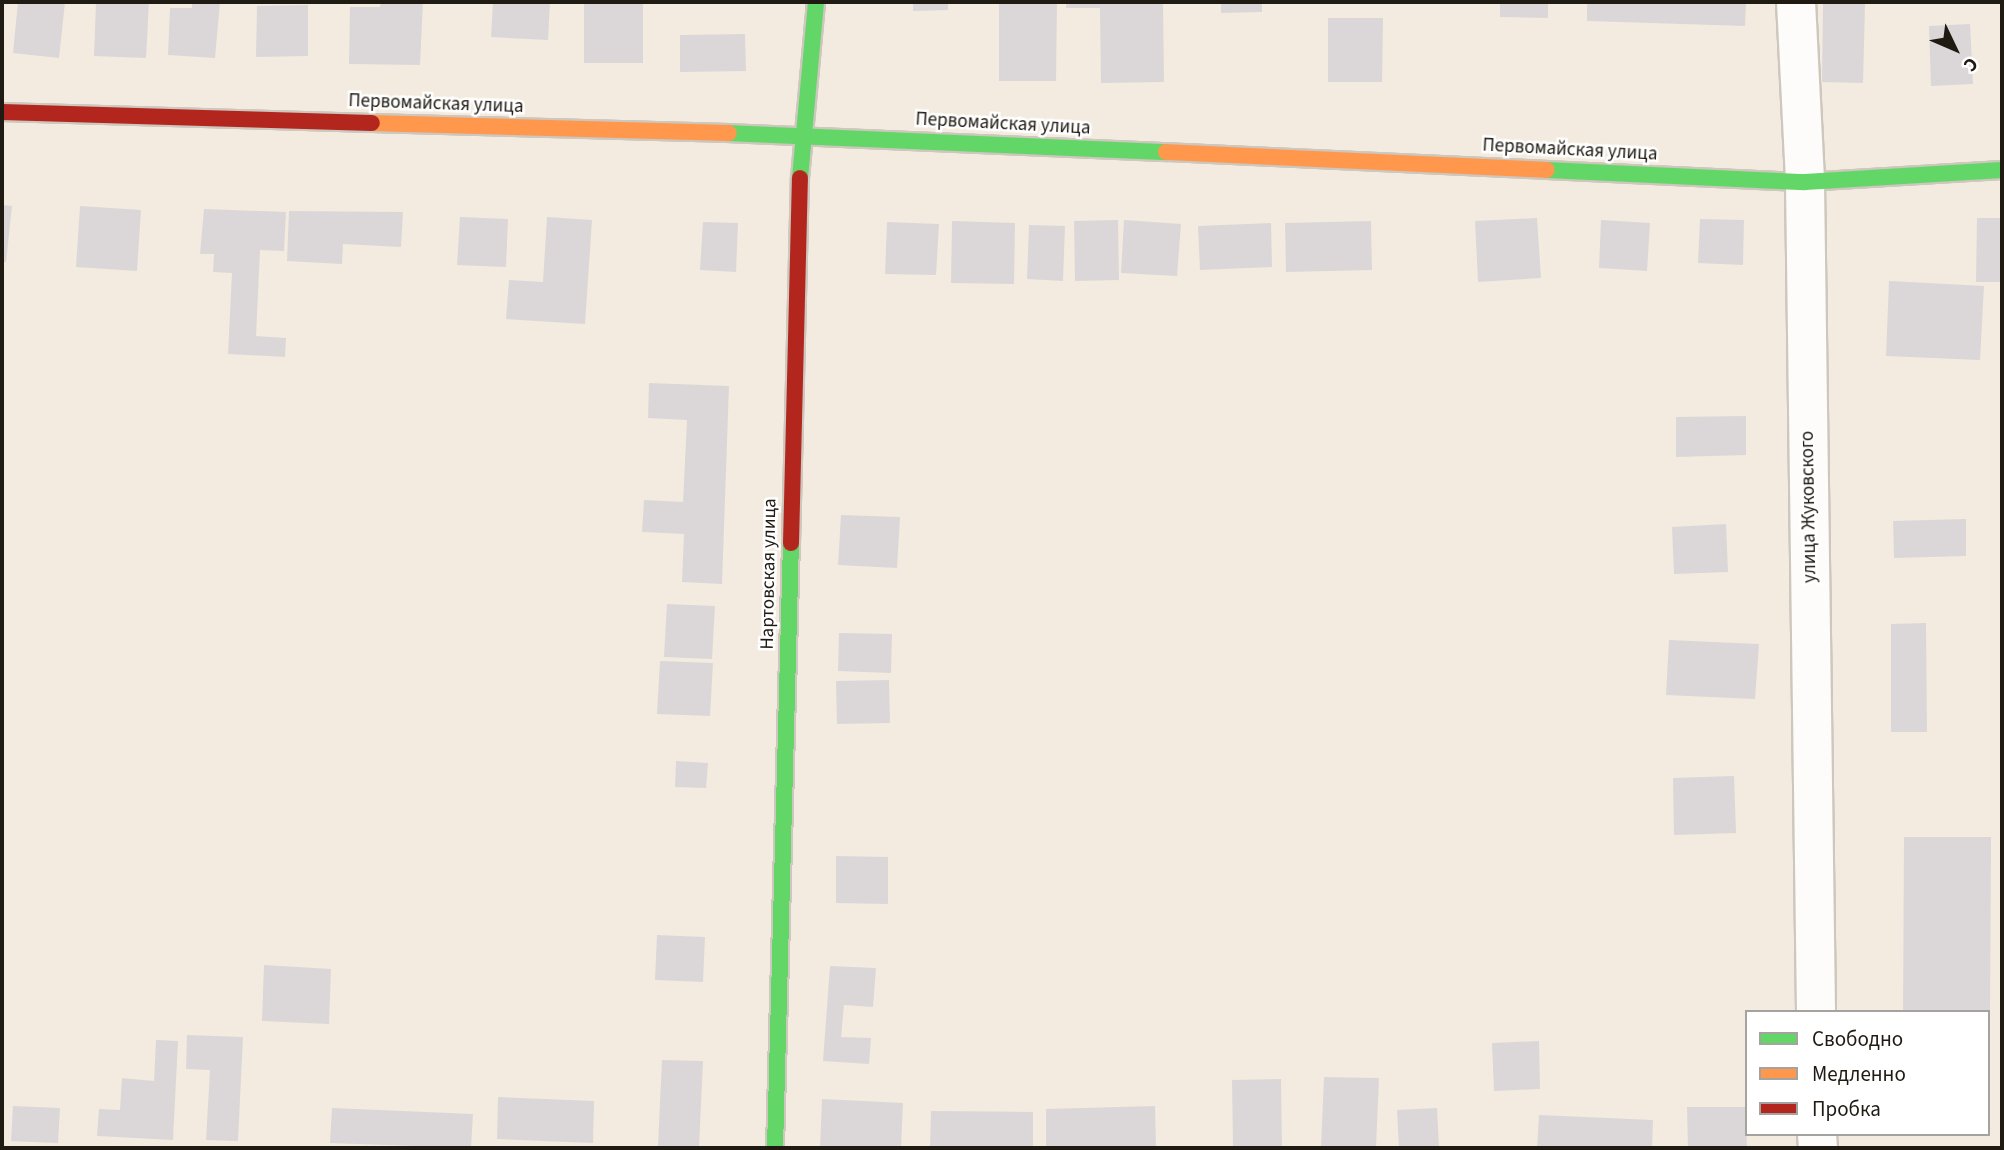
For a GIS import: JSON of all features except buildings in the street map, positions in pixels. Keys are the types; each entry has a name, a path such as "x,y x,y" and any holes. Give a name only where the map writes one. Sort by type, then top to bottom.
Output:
{"street":[{"name":"Нартовская улица","path":"775,1148 801,135 816,2"},
{"name":"улица Жуковского","path":"1796,2 1805,182 1816,1010"},
{"name":"Первомайская улица","path":"2,112 801,135 1805,182 2002,170"}],"traffic: fast":[{"path":"800,178 816,2"},
{"path":"729,133 1166,152"},
{"path":"1547,170 1805,182 2002,170"},
{"path":"775,1148 791,543"}],"traffic: slow":[{"path":"372,123 729,133"},
{"path":"1166,152 1547,170"}],"traffic: jam":[{"path":"2,112 372,123"},
{"path":"791,543 800,178"}]}
